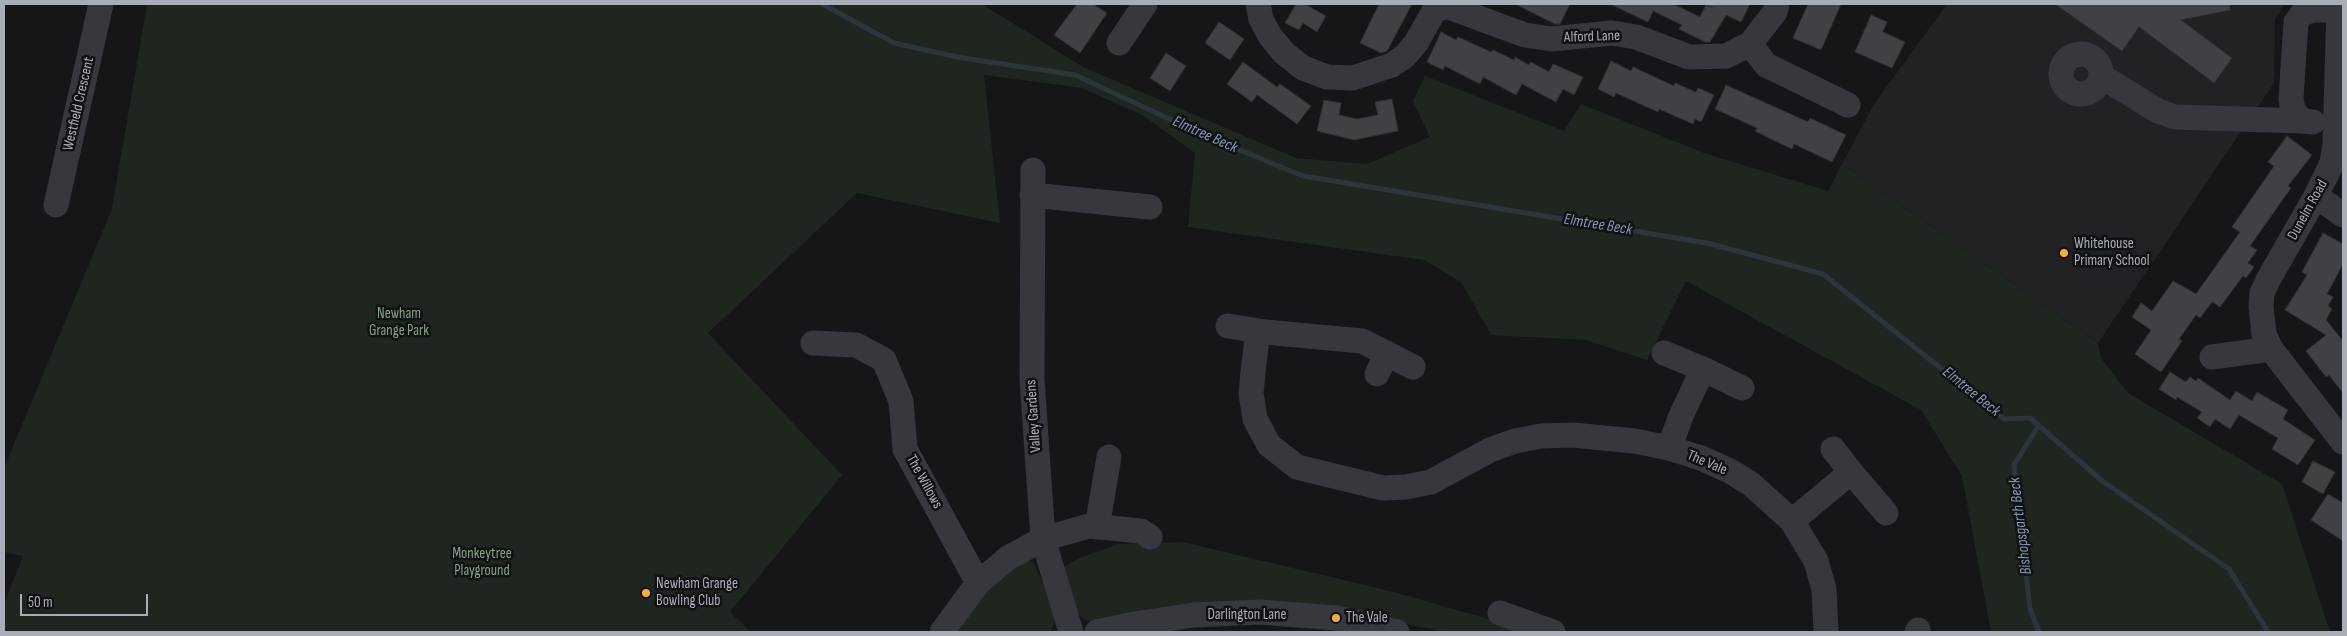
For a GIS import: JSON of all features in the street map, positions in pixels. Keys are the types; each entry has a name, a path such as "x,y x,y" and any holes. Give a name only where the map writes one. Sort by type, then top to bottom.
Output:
{"street":[{"name":"Westfield Crescent","path":"56,205 101,4"},
{"path":"1119,43 1145,4"},
{"path":"1258,4 1261,19 1270,36 1284,53 1296,63 1303,68 1327,77 1353,78 1392,65 1405,56 1416,43 1436,7"},
{"name":"Alford Lane","path":"1436,7 1446,6 1526,35 1551,39 1612,33 1636,37 1690,57 1726,56 1750,44 1775,12 1777,4"},
{"path":"2302,121 2293,110 2291,99 2296,22 2302,14 2312,10 2339,7"},
{"name":"Dunelm Road","path":"2339,7 2341,64 2332,164 2262,293 2261,322 2270,348 2343,442"},
{"path":"1750,44 1766,65 1839,93"},
{"path":"2101,76 2158,111 2176,117 2336,123"},
{"name":"Valley Gardens","path":"1033,170 1032,379 1042,539 1071,632"},
{"path":"1032,195 1150,207"},
{"path":"2316,196 2343,215"},
{"path":"1228,326 1265,332 1362,341 1382,364 1413,366"},
{"name":"The Vale","path":"1265,332 1257,339 1254,363 1251,393 1256,419 1269,445 1297,467 1383,488 1406,487 1431,482 1490,450 1515,441 1541,436 1602,437 1670,448 1701,458 1730,471 1752,484 1792,520 1816,561 1824,589 1826,632"},
{"name":"The Willows","path":"813,343 856,345 884,360 901,401 906,449 978,583"},
{"path":"2212,357 2270,348"},
{"path":"1664,353 1704,369 1742,388"},
{"path":"1670,448 1681,416 1704,369"},
{"path":"1833,449 1886,513"},
{"path":"1097,527 1109,457"},
{"path":"1792,520 1851,472"},
{"path":"942,632 978,583 1008,558 1042,539 1089,526 1141,531 1150,537"},
{"name":"Darlington Lane","path":"1097,632 1194,615 1259,612 1336,618 1397,632"},
{"path":"1500,613 1552,632"}],"shaded area":[{"name":"Whitehouse Primary School","path":"1947,4 2285,4 2275,19 2274,83 2098,343 1842,164 1874,104"}],"green space":[{"name":"Newham Grange Park","path":"147,4 982,4 1083,67 1296,158 1367,164 1430,137 1413,101 1425,76 1564,131 1581,104 1704,153 1828,191 1842,164 2098,343 2101,358 2128,393 2282,484 2330,632 1991,632 1962,476 1921,410 1686,281 1647,360 1586,340 1491,335 1461,282 1424,260 1188,227 1195,153 1144,116 1082,88 984,75 1000,223 857,193 708,333 842,475 730,612 751,632 4,631 4,604 23,556 4,552 4,468 112,209"},
{"path":"1183,542 1390,591 1534,632 1449,632 1419,627 1349,609 1093,622 1082,618 1073,608 1063,567 1080,558 1118,544"},
{"path":"1027,560 1033,562 1045,588 1055,621 1050,632 946,632 997,580"}],"building":[{"path":"1077,4 1093,4 1107,13 1080,53 1054,35"},
{"path":"1296,4 1305,4 1326,16 1317,32 1303,23 1299,30 1285,23"},
{"path":"1379,4 1412,4 1387,51 1381,53 1360,43"},
{"path":"1515,4 1570,4 1560,24 1555,24"},
{"path":"1610,4 1673,4 1700,17 1706,5 1713,8 1704,4 1750,4 1741,22 1726,15 1710,42 1705,42 1679,29 1682,25 1653,11 1648,22"},
{"path":"1808,4 1841,4 1821,50 1793,38"},
{"path":"2055,4 2230,4 2230,10 2181,20 2232,58 2214,83 2139,27 2122,51"},
{"path":"1871,15 1887,22 1883,32 1905,42 1892,68 1855,52"},
{"path":"1219,22 1244,39 1230,60 1205,43"},
{"path":"1441,32 1456,40 1458,37 1514,60 1515,57 1529,65 1531,62 1549,72 1553,64 1583,77 1574,95 1563,89 1556,102 1522,84 1516,95 1483,77 1480,84 1445,66 1443,70 1427,62"},
{"path":"1166,53 1186,66 1170,91 1150,78"},
{"path":"1611,61 1631,71 1633,67 1674,86 1675,83 1696,92 1698,88 1714,95 1701,122 1695,119 1693,124 1659,109 1658,112 1616,93 1614,97 1598,89"},
{"path":"1243,62 1277,87 1280,84 1311,106 1297,124 1257,95 1252,102 1227,84"},
{"path":"1726,85 1808,122 1810,118 1846,135 1832,162 1794,144 1792,149 1755,131 1757,128 1715,109"},
{"path":"1392,99 1398,131 1354,140 1317,131 1324,100 1341,103 1339,115 1357,119 1378,115 1375,102"},
{"path":"2287,136 2312,155 2288,186 2291,188 2250,246 2257,250 2248,263 2254,267 2246,278 2243,276 2220,307 2212,302 2200,318 2196,315 2179,339 2182,341 2161,372 2135,354 2151,330 2132,317 2141,303 2152,311 2173,281 2196,294 2240,232 2232,227 2274,166 2268,162"},
{"path":"2323,233 2343,244 2343,264 2327,294 2333,297 2328,306 2332,309 2326,320 2343,341 2343,393 2329,375 2326,377 2306,351 2326,335 2285,310 2307,275 2302,272"},
{"path":"2170,372 2186,382 2190,377 2196,381 2198,378 2230,400 2236,391 2252,401 2257,392 2288,410 2283,419 2315,440 2298,465 2272,449 2278,438 2239,415 2230,429 2215,419 2210,427 2197,418 2202,412 2177,397 2176,400 2159,389"},
{"path":"2313,461 2335,472 2323,494 2302,482"},
{"path":"2328,494 2343,503 2343,541 2311,520"}],"waterway":[{"name":"Elmtree Beck","path":"822,4 894,43 957,57 1075,75 1208,137 1303,176 1707,243 1823,274 2004,419 2030,418 2101,480 2229,569 2268,632"},
{"name":"Bishopsgarth Beck","path":"2039,425 2014,465 2030,609 2039,632"}],"place":[{"name":"Whitehouse Primary School","path":"2064,253"},
{"name":"Newham Grange Bowling Club","path":"646,593"},
{"name":"The Vale","path":"1336,618"}],"park label":[{"name":"Monkeytree Playground","path":"482,562"}]}
